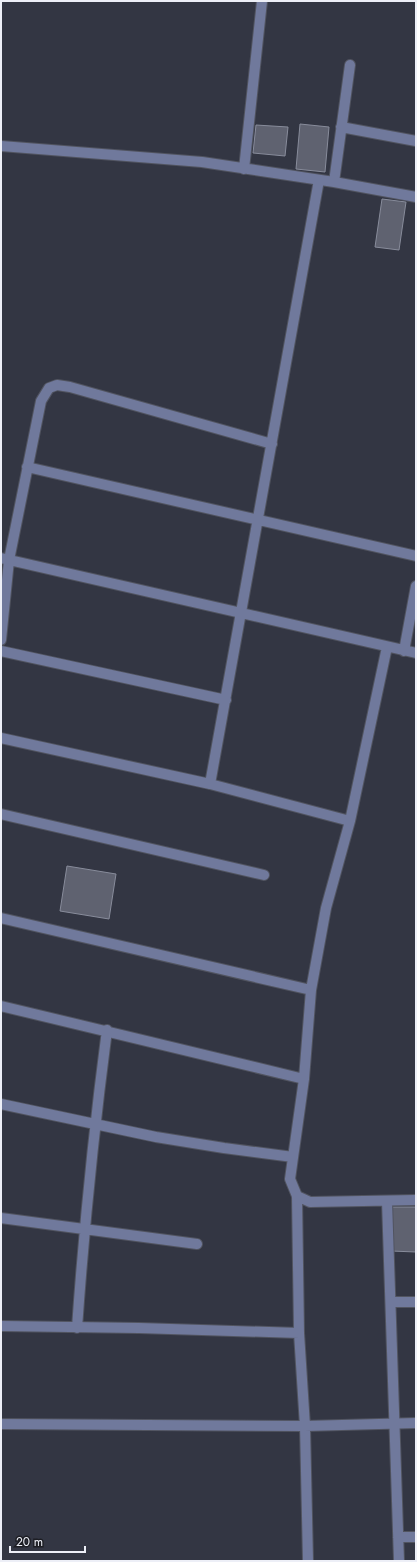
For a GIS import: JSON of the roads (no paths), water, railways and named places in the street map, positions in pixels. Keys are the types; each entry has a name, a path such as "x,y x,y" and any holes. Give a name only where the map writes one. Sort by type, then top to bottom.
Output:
{"street":[{"path":"244,168 262,1"},
{"path":"334,182 350,65"},
{"path":"341,127 416,141"},
{"path":"1,146 202,162 334,182 416,197"},
{"path":"210,784 319,180"},
{"path":"1,640 5,559 41,401 49,388 57,385 70,387 272,444"},
{"path":"27,467 416,556"},
{"path":"5,559 416,653"},
{"path":"404,651 416,586"},
{"path":"308,1561 305,1426 299,1333 297,1196 290,1179 304,1078 311,990 326,908 350,821 387,647"},
{"path":"1,651 226,700"},
{"path":"1,738 210,784 350,821"},
{"path":"1,814 264,875"},
{"path":"1,918 311,990"},
{"path":"1,1006 304,1078"},
{"path":"77,1328 84,1229 107,1030"},
{"path":"1,1104 95,1125 186,1142 293,1157"},
{"path":"297,1196 310,1202 416,1200"},
{"path":"386,1201 391,1302 399,1561"},
{"path":"1,1218 197,1244"},
{"path":"391,1302 416,1302"},
{"path":"1,1326 139,1328 299,1333"},
{"path":"1,1424 305,1426 416,1423"},
{"path":"398,1537 416,1537"}]}
